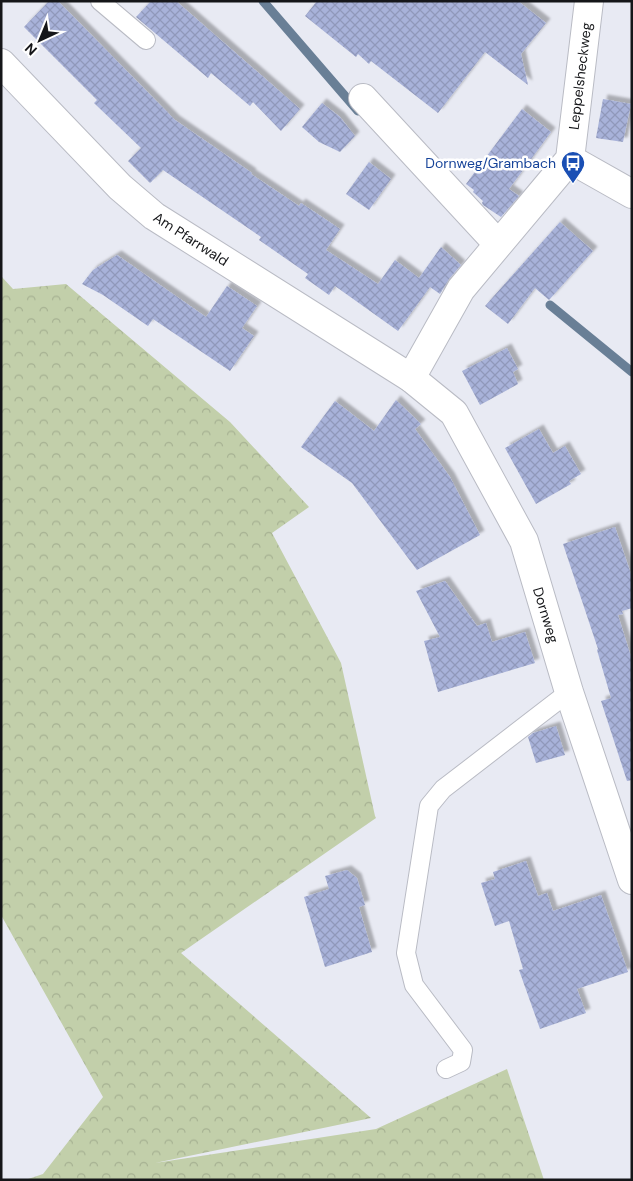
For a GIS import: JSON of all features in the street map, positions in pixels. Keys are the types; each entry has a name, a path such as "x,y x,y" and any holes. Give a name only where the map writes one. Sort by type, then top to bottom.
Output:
{"street":[{"name":"Leppelsheckweg","path":"570,159 589,1"},
{"name":"Am Pfarrwald","path":"1,64 120,188 154,216 411,378"},
{"path":"363,98 498,244"},
{"path":"411,378 461,290 570,159 632,194"},
{"name":"Dornweg","path":"411,378 454,413 524,541 569,692 632,880"}],"lane":[{"path":"100,1 146,40"},
{"path":"446,1069 461,1062 463,1050 414,985 406,953 429,806 442,789 569,692"}],"green space":[{"path":"1,276 13,289 66,284 230,422 309,507 272,533 341,663 376,818 181,953 371,1118 155,1163 376,1129 507,1069 544,1180 25,1180 43,1174 103,1097 1,915"}],"building":[{"path":"49,1 58,1 175,120 299,206 301,203 340,229 326,250 378,284 395,260 419,278 441,247 461,265 449,279 440,294 430,287 398,331 335,286 329,295 305,278 308,274 259,240 261,237 163,170 150,183 128,161 141,148 94,103 97,100 24,27"},
{"path":"151,1 176,1 300,109 281,131 253,102 250,106 211,73 208,78 136,17"},
{"path":"317,1 518,1 546,23 521,54 528,85 485,52 438,113 371,61 369,64 358,54 356,57 305,16"},
{"path":"603,99 631,104 623,142 596,138"},
{"path":"322,103 340,117 355,136 340,152 319,142 302,127"},
{"path":"522,109 551,132 509,189 519,196 501,217 483,205 483,201 466,184"},
{"path":"369,162 391,179 369,210 346,194"},
{"path":"560,222 593,251 549,300 535,288 508,324 485,306"},
{"path":"117,255 206,317 227,286 257,306 242,328 254,336 230,371 153,319 148,326 103,295 82,284 93,270"},
{"path":"507,348 518,369 513,372 518,384 480,405 462,371"},
{"path":"396,400 421,424 415,429 450,477 480,535 417,570 352,483 301,447 335,401 374,431"},
{"path":"539,429 553,453 565,446 581,474 569,481 571,484 536,504 505,448"},
{"path":"615,527 632,577 632,608 622,611 623,614 618,615 632,660 632,780 627,781 601,701 611,698 598,649 563,544"},
{"path":"445,581 477,626 486,623 492,642 525,632 535,663 438,692 424,641 440,637 416,591"},
{"path":"556,726 565,755 536,763 528,737 533,733"},
{"path":"526,861 538,896 547,893 553,911 601,895 628,972 577,989 586,1013 540,1029 519,970 523,969 509,921 495,926 481,883 495,879 493,872"},
{"path":"347,870 357,878 365,905 359,907 372,952 325,967 304,897 329,889 325,876"}],"waterway":[{"path":"263,1 358,111"},
{"path":"550,305 632,372"}],"place":[{"name":"Dornweg/Grambach","path":"573,184"}]}
